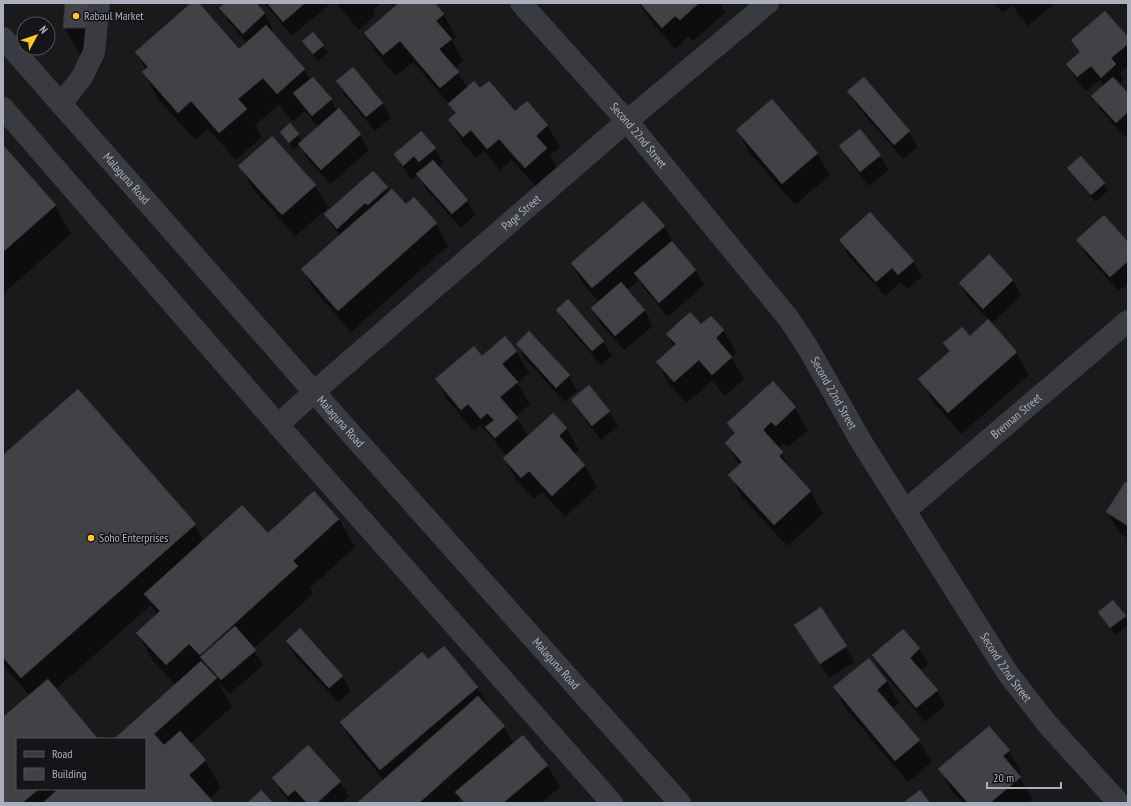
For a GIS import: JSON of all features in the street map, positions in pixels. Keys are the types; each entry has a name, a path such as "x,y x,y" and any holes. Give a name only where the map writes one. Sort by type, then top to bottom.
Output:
{"street":[{"path":"61,104 82,77 94,52 98,3"},
{"name":"Second 22nd Street","path":"521,3 627,121 789,319 808,348 862,443 906,510 1009,675 1049,726 1119,803"},
{"name":"Page Street","path":"278,425 314,392 627,121 768,3"},
{"name":"Malaguna Road","path":"3,38 314,392 680,803"},
{"path":"3,108 278,425 612,803"},
{"name":"Brennan Street","path":"906,510 1128,321"}],"building":[{"name":"Rabaul Market","path":"65,3 90,3 86,28 63,28"},
{"path":"191,3 199,3 239,49 266,25 305,69 277,94 263,78 238,99 247,109 219,133 191,101 178,113 142,72 148,67 135,52"},
{"path":"225,3 256,3 265,13 243,34 219,8"},
{"path":"267,3 305,3 283,22"},
{"path":"399,3 435,3 444,14 436,21 452,39 439,49 459,72 440,88 400,41 383,55 364,33"},
{"path":"640,3 699,3 680,20 675,16 662,28"},
{"path":"1105,11 1128,37 1128,44 1111,58 1116,64 1101,78 1091,66 1077,77 1066,64 1080,52 1071,40"},
{"path":"313,32 324,45 313,54 302,41"},
{"path":"353,67 383,103 366,117 336,81"},
{"path":"313,77 332,99 312,116 293,93"},
{"path":"864,77 910,131 894,145 847,91"},
{"path":"1113,77 1128,93 1128,112 1116,123 1091,96"},
{"path":"474,81 480,88 489,81 515,111 527,101 548,125 536,136 547,148 525,168 499,139 487,149 471,130 463,137 448,120 456,113 448,104"},
{"path":"772,99 818,153 782,184 736,130"},
{"path":"339,108 361,134 321,170 298,144"},
{"path":"290,123 299,134 289,143 280,132"},
{"path":"860,129 881,155 860,172 839,146"},
{"path":"421,131 436,148 419,162 414,156 403,166 394,154"},
{"path":"272,136 316,185 282,215 238,166"},
{"path":"3,145 56,205 3,252"},
{"path":"1081,156 1105,183 1091,195 1067,168"},
{"path":"433,160 468,200 452,214 416,174"},
{"path":"373,171 388,187 368,205 365,203 337,229 324,214"},
{"path":"392,189 406,204 414,197 437,223 338,311 301,269"},
{"path":"643,201 665,226 592,288 571,263"},
{"path":"870,212 914,261 898,275 892,268 876,282 839,240"},
{"path":"1104,215 1128,242 1128,261 1110,277 1076,240"},
{"path":"672,241 696,270 659,303 634,273"},
{"path":"989,254 1013,280 983,309 959,283"},
{"path":"621,282 645,310 615,336 591,308"},
{"path":"568,299 604,341 592,351 556,310"},
{"path":"690,312 701,324 711,316 724,330 716,338 732,357 712,375 699,360 674,382 656,362 676,344 666,334"},
{"path":"988,319 1017,352 948,413 918,379 950,351 943,343 962,327 970,336"},
{"path":"529,331 570,375 556,388 516,344"},
{"path":"505,336 517,351 502,364 518,382 500,397 518,418 495,438 485,427 494,420 487,413 481,419 468,404 461,410 435,379 474,346 482,356"},
{"path":"773,381 796,407 776,426 771,422 763,430 783,452 779,456 811,491 774,525 728,475 742,462 725,443 735,433 727,423"},
{"path":"589,385 610,411 592,426 571,400"},
{"name":"Soho Enterprises","path":"78,389 196,524 21,678 3,657 3,455"},
{"path":"553,413 567,428 559,436 585,465 552,496 529,471 521,478 503,458"},
{"path":"1125,482 1128,483 1128,526 1106,512"},
{"path":"314,491 339,519 293,561 298,566 200,655 189,644 166,665 136,633 160,611 144,594 242,505 268,533"},
{"path":"1113,600 1126,616 1110,628 1098,612"},
{"path":"821,607 847,646 820,664 794,625"},
{"path":"235,626 256,650 221,680 200,657"},
{"path":"300,628 343,676 329,688 286,641"},
{"path":"903,629 920,648 910,658 938,690 916,708 872,655"},
{"path":"444,646 478,687 380,770 340,722 422,652 428,659"},
{"path":"869,658 887,681 877,690 920,740 895,761 833,687"},
{"path":"201,661 217,678 154,734 164,745 180,731 206,760 189,775 214,803 43,803 57,790 146,790 146,738 115,738"},
{"path":"48,679 97,738 16,738 16,790 38,790 22,803 3,803 3,717"},
{"path":"478,696 505,726 419,803 357,803"},
{"path":"989,726 1010,750 1003,756 1021,777 990,803 968,803 938,769"},
{"path":"523,735 548,765 503,803 465,803 455,792"},
{"path":"308,745 341,781 317,803 307,803 295,790 288,796 272,778"},
{"path":"261,790 273,803 247,803"},
{"path":"920,790 930,803 903,803"}],"place":[{"name":"Rabaul Market","path":"76,16"},
{"name":"Soho Enterprises","path":"91,538"}]}
